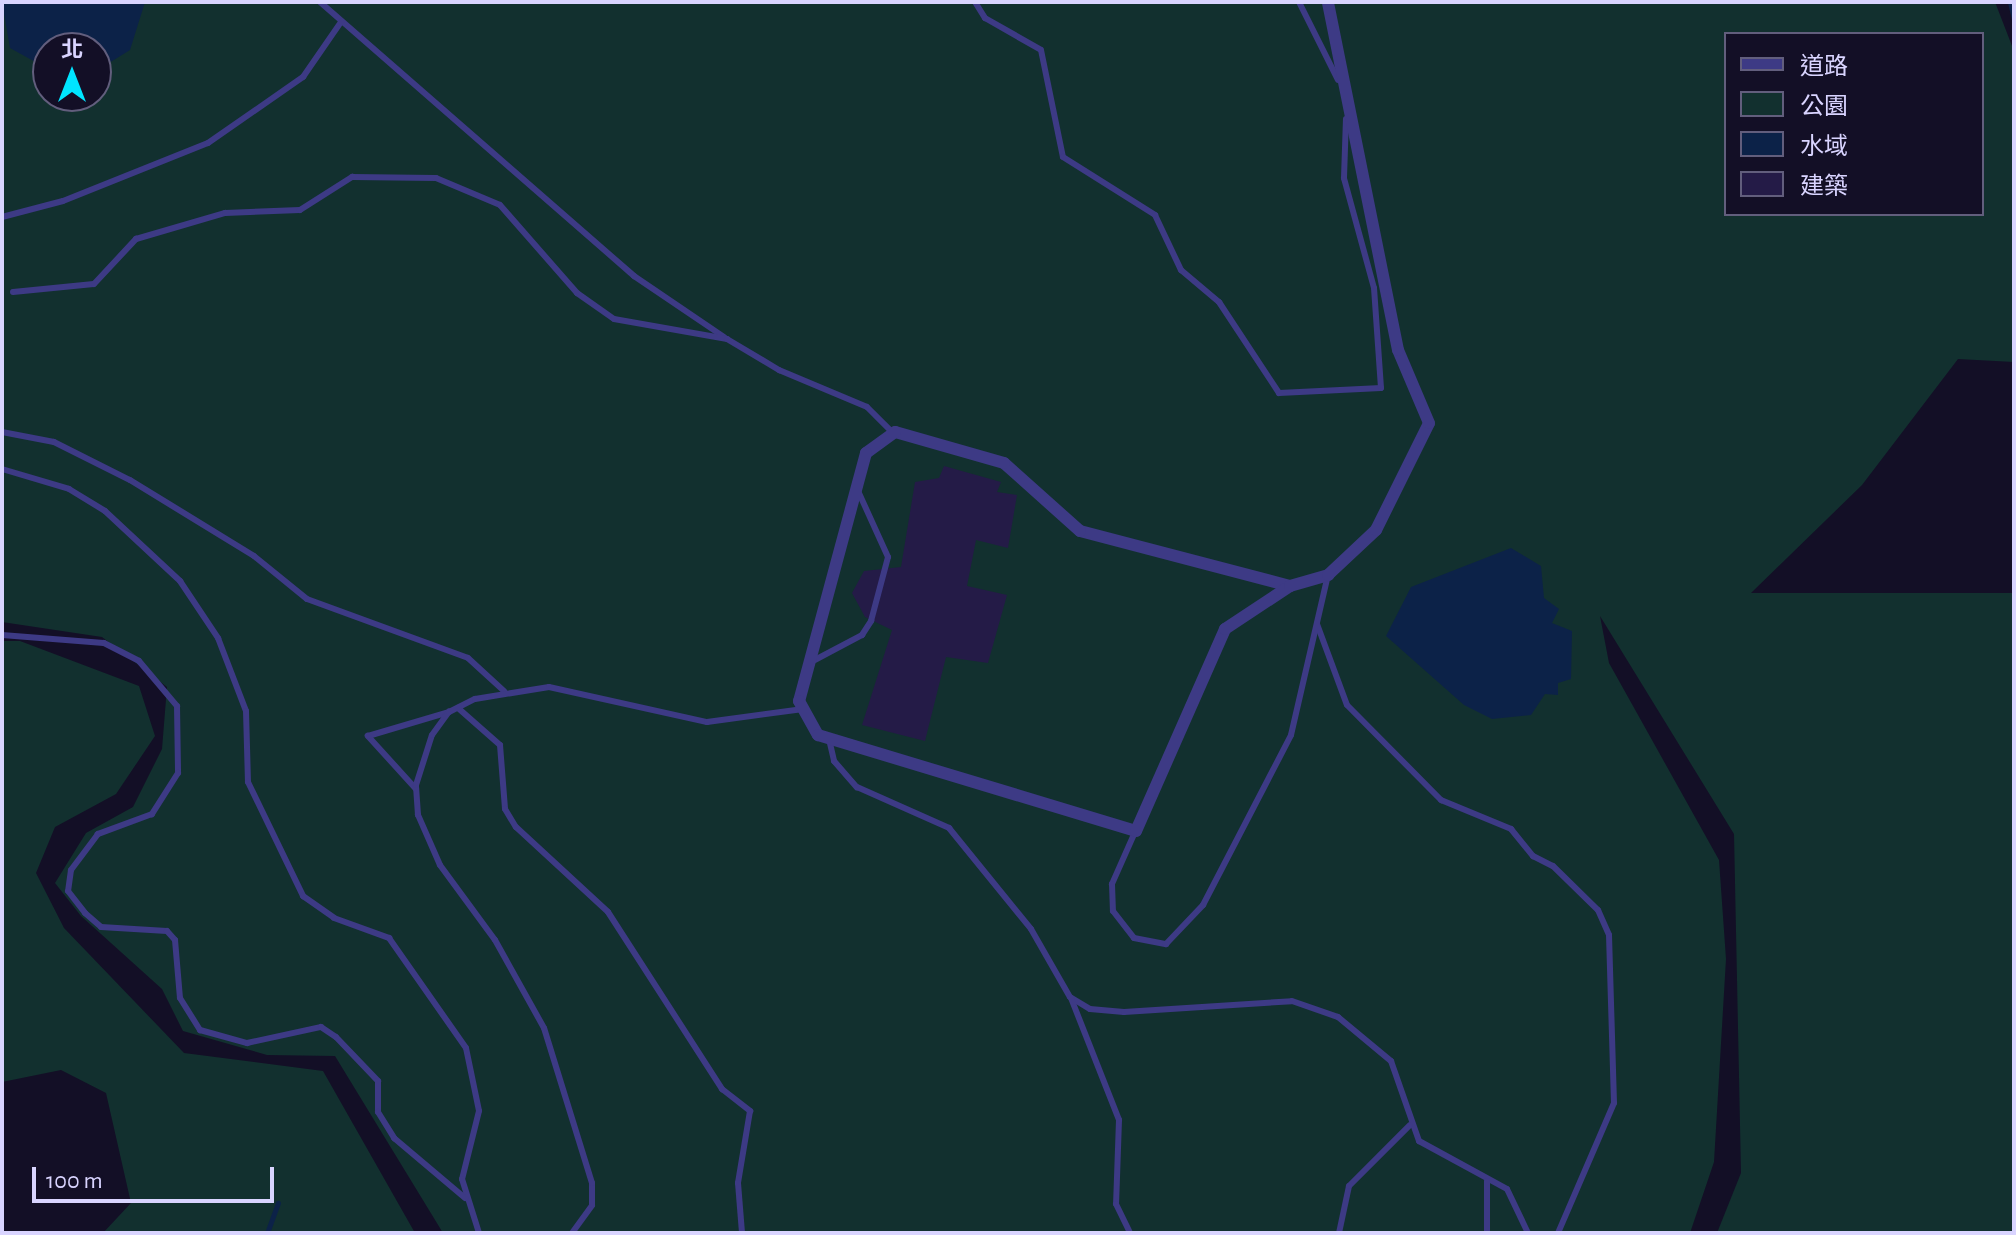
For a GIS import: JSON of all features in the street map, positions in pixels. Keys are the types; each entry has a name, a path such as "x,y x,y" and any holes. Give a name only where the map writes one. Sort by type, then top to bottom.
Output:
{"street":[{"path":"1290,586 1080,531 1004,463 893,433 866,453 809,663 803,709 818,735 1136,831 1225,629 1290,586 1328,575 1376,530 1429,423 1398,350 1328,2"}],"lane":[{"path":"320,2 474,130 634,276 779,370 867,407 893,433"},
{"path":"975,2 985,18 1041,50 1063,157 1155,215 1181,270 1219,302 1279,393 1367,394 1381,388 1385,372 1374,288 1344,178 1344,103 1321,35 1299,2"},
{"path":"2,217 63,201 208,143 303,77 341,22"},
{"path":"13,292 94,284 136,239 225,213 300,210 352,177 436,178 500,205 577,293 614,319 727,339"},
{"path":"2,432 54,442 106,467 185,511 307,599 468,658 504,691"},
{"path":"2,469 69,489 105,511 180,581 218,638 246,711 248,782 303,896 334,918 389,938 466,1048 479,1111 464,1159 465,1198 479,1233"},
{"path":"809,663 862,635 871,621 888,557 857,487"},
{"path":"1136,831 1112,884 1113,911 1134,938 1166,944 1203,905 1291,735 1328,575"},
{"path":"1317,624 1347,705 1441,800 1511,829 1533,856 1553,866 1598,910 1609,935 1614,1103 1558,1233"},
{"path":"2,635 104,643 139,661 177,706 178,773 152,814 98,834 71,870 68,891 85,913 101,927 167,931 175,940 180,998 200,1030 247,1043 321,1027 336,1037 378,1081 378,1112 394,1138 465,1198"},
{"path":"572,1233 592,1205 592,1183 548,1039 495,940 429,844 416,789 368,736 449,712 504,691 549,687 707,722 803,709"},
{"path":"458,708 500,745 505,809 516,827 608,912 722,1089 750,1111 738,1183 742,1233"},
{"path":"416,789 432,735 449,712"},
{"path":"829,739 834,761 857,787 949,828 1031,929 1070,997 1119,1120 1116,1204 1130,1233"},
{"path":"1070,997 1090,1009 1124,1012 1251,998 1325,1012 1359,1028 1391,1061 1410,1125 1434,1153 1516,1198 1528,1233"},
{"path":"1339,1233 1349,1186 1410,1125"},
{"path":"1487,1181 1487,1233"}],"green space":[{"path":"2,2 1995,2 2014,51 2014,362 1958,359 1862,485 1751,593 2014,593 2014,1233 1717,1233 1741,1173 1734,834 1600,616 1609,663 1719,860 1726,959 1714,1162 1690,1233 443,1233 335,1056 267,1055 183,1031 162,989 81,916 55,883 86,833 133,807 162,749 167,687 102,637 2,622"},
{"path":"2,641 20,641 139,686 155,736 116,794 55,827 36,873 64,928 184,1053 323,1071 415,1233 103,1233 131,1203 106,1093 61,1070 2,1082"}],"water":[{"path":"2,2 145,2 130,50 112,61 112,32 32,32 32,60 10,48"},
{"path":"1511,548 1541,566 1544,598 1559,609 1552,623 1572,631 1571,679 1558,683 1558,695 1545,694 1531,715 1492,719 1464,705 1386,636 1411,587"}],"building":[{"path":"944,466 1001,482 997,492 1017,495 1008,548 976,540 967,586 1007,595 988,663 946,657 925,741 862,725 892,630 865,617 852,593 864,571 901,567 915,482 939,478"}],"waterway":[{"path":"2010,2 2014,20"},
{"path":"267,1233 278,1203"}]}
